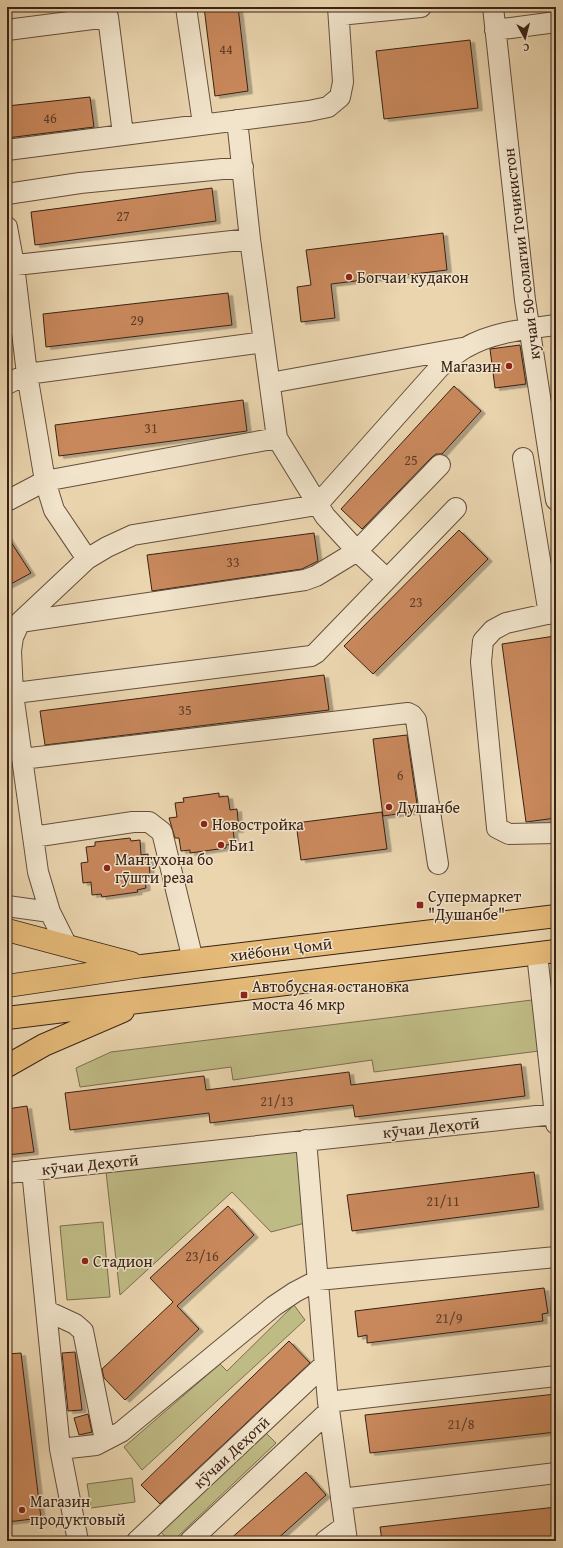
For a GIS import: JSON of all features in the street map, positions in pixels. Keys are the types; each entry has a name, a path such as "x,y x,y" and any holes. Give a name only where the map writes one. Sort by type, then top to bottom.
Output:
{"main road":[{"name":"хиёбони Ҷомӣ","path":"7,986 142,966 556,916"},
{"path":"7,930 142,966"},
{"path":"7,1018 546,952"},
{"path":"7,1066 44,1045 147,1001"}],"street":[{"path":"186,7 203,124"},
{"path":"7,150 309,111 328,107 340,97 343,82 339,11 421,7"},
{"name":"кучаи 50-солагии Точикистон","path":"493,7 529,328 556,500"},
{"path":"7,30 107,12 123,134"},
{"path":"495,30 556,22"},
{"path":"237,120 250,239 277,438 325,516 357,551 388,579"},
{"path":"7,194 80,183 243,167"},
{"path":"7,227 10,266 45,481 54,510 87,559"},
{"path":"10,266 250,239"},
{"path":"67,946 50,912 38,872 22,759 10,694 11,651 13,637 20,622 87,559 107,547 133,535 317,505 440,367 464,348 484,338 529,328 556,326"},
{"path":"7,384 27,374 264,342"},
{"path":"270,383 464,348"},
{"path":"7,501 45,481 277,438"},
{"path":"523,458 552,613 506,623 498,627 483,641 481,662 497,828 509,834 556,832"},
{"path":"20,622 305,580 316,576 357,551 440,465"},
{"path":"10,694 311,656 316,653 456,508"},
{"path":"22,759 408,713 416,720 438,864"},
{"path":"33,837 133,822 149,822 162,832 193,960"},
{"path":"7,906 50,912"},
{"name":"кӯчаи Деҳотӣ","path":"78,1541 60,1448 32,1170 306,1140 555,1107 546,952"},
{"path":"306,1140 328,1407 346,1534 325,1541"},
{"path":"7,1173 32,1170"},
{"path":"60,1448 96,1445 121,1432 274,1306 295,1292 318,1280 556,1257"},
{"path":"47,1312 75,1324 83,1331 105,1440"},
{"name":"кӯчаи Деҳотӣ","path":"136,1541 325,1364"},
{"path":"190,1541 328,1407 556,1376"},
{"path":"341,1499 556,1473"}],"shaded area":[{"path":"532,1000 539,1051 374,1072 372,1060 233,1080 231,1067 80,1087 76,1068 111,1052"},
{"path":"297,1147 305,1223 271,1232 232,1192 120,1295 106,1172"},
{"name":"Стадион","path":"103,1222 110,1297 67,1300 60,1226"},
{"path":"294,1305 305,1320 142,1470 124,1447 220,1364 227,1371"},
{"path":"266,1433 276,1443 173,1541 169,1541 161,1532"},
{"path":"132,1478 135,1502 91,1508 87,1484"}],"building":[{"path":"204,7 238,7 248,91 215,96"},
{"path":"470,40 478,108 384,119 376,51"},
{"path":"90,97 94,127 7,138 7,106"},
{"path":"212,188 216,221 35,245 31,212"},
{"name":"Богчаи кудакон","path":"443,233 447,270 331,284 335,318 301,322 297,287 311,285 306,250"},
{"path":"228,293 232,325 46,347 43,314"},
{"name":"Магазин","path":"520,345 526,384 495,388 490,349"},
{"path":"454,386 481,411 442,454 436,454 432,457 362,529 341,509"},
{"path":"243,400 247,431 59,456 55,425"},
{"path":"459,530 488,559 373,674 344,646"},
{"path":"314,533 318,561 302,569 152,591 147,555"},
{"path":"7,536 31,573 7,586"},
{"path":"555,636 556,818 526,822 502,644"},
{"path":"324,675 329,710 45,745 40,711"},
{"path":"407,735 418,811 383,816 373,739"},
{"name":"Новостройка","path":"219,793 219,797 228,796 230,810 237,809 239,830 233,830 235,844 226,845 226,848 190,853 190,850 181,851 179,838 175,838 169,818 177,817 175,803 184,802 183,798"},
{"path":"382,812 387,849 301,860 296,823"},
{"path":"130,838 131,841 140,840 141,855 148,854 150,874 144,875 146,888 137,890 138,892 102,897 101,894 92,895 91,882 83,883 81,863 88,862 86,847 95,846 95,842"},
{"path":"521,1064 525,1096 355,1117 353,1105 210,1123 209,1113 70,1130 65,1093 204,1076 206,1090 349,1072 351,1085"},
{"path":"27,1106 34,1152 7,1155 7,1109"},
{"path":"534,1172 539,1207 352,1231 347,1195"},
{"path":"228,1206 254,1235 177,1306 199,1329 125,1400 104,1378 102,1369 173,1302 150,1278"},
{"path":"544,1288 548,1313 542,1314 543,1321 367,1343 367,1335 358,1337 355,1311"},
{"path":"289,1341 310,1363 160,1504 141,1485"},
{"path":"75,1352 82,1410 68,1411 62,1353"},
{"path":"21,1353 41,1518 7,1522 7,1354"},
{"path":"556,1394 556,1432 370,1453 365,1415"},
{"path":"88,1414 92,1432 79,1435 74,1418"},
{"path":"306,1472 326,1495 275,1541 228,1541"},
{"path":"556,1507 556,1541 382,1541 380,1527"}],"place":[{"name":"Богчаи кудакон","path":"349,277"},
{"name":"Магазин","path":"509,366"},
{"name":"Душанбе","path":"389,807"},
{"name":"Новостройка","path":"204,824"},
{"name":"Би1","path":"221,845"},
{"name":"Мантухона бо гӯшти реза","path":"107,868"},
{"name":"Супермаркет \"Душанбе\"","path":"420,905"},
{"name":"Автобусная остановка моста 46 мкр","path":"244,995"},
{"name":"Стадион","path":"85,1261"},
{"name":"Магазин продуктовый","path":"22,1510"}]}
